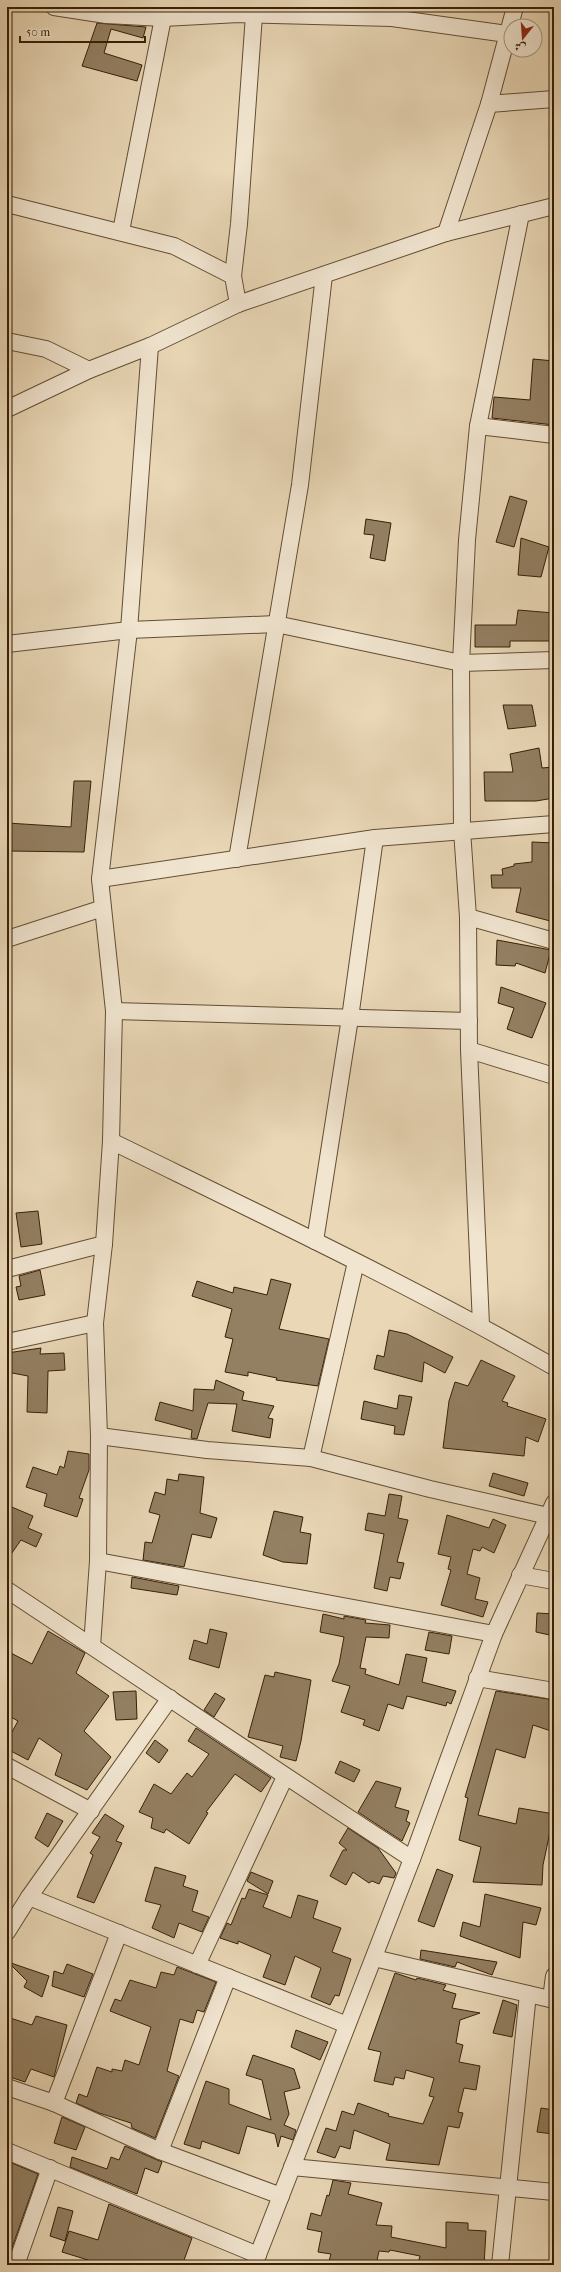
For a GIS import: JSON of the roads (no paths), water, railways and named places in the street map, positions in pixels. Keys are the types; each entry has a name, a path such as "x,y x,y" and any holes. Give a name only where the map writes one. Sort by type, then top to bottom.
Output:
{"street":[{"path":"54,7 108,11 163,18 245,12 394,12 503,33"},
{"path":"512,18 516,7"},
{"path":"238,304 233,276 240,217 245,12"},
{"path":"121,231 163,18"},
{"path":"446,233 489,104 503,50"},
{"path":"489,104 554,99"},
{"path":"7,204 121,231 174,246 233,276"},
{"path":"7,409 89,370 150,346 238,304 446,233 554,206"},
{"path":"481,1325 469,1050 468,917 462,830 461,663 466,540 478,426 521,214"},
{"path":"237,859 300,485 324,275"},
{"path":"7,341 46,349 89,370"},
{"path":"92,1646 98,1561 99,1436 95,1323 104,1244 112,1141 114,1011 100,879 129,630 150,346"},
{"path":"478,426 554,435"},
{"path":"7,644 129,630 276,624 461,663 554,660"},
{"path":"100,879 375,838 554,824"},
{"path":"315,1241 350,1018 375,838"},
{"path":"7,939 103,908"},
{"path":"468,917 554,941"},
{"path":"114,1011 469,1021"},
{"path":"469,1050 554,1076"},
{"path":"112,1141 481,1325 554,1367"},
{"path":"7,1269 104,1244"},
{"path":"311,1458 356,1262"},
{"path":"7,1342 95,1323"},
{"path":"7,2151 50,2168 256,2260 412,1859 494,1634 551,1510 430,1489 311,1458 207,1450 99,1436"},
{"path":"98,1561 494,1634"},
{"path":"520,1575 554,1581"},
{"path":"7,1590 170,1698 285,1777 412,1859"},
{"path":"477,1678 554,1691"},
{"path":"8,1928 170,1698"},
{"path":"7,1766 91,1811"},
{"path":"197,1965 285,1777"},
{"path":"29,1897 348,2025"},
{"path":"54,2103 119,1933"},
{"path":"374,1958 553,1999 554,1976"},
{"path":"160,2151 228,1977"},
{"path":"500,2265 528,1994"},
{"path":"7,2087 54,2103 160,2151 281,2196"},
{"path":"292,2167 507,2189 554,2192"},
{"path":"16,2265 50,2168"}]}
